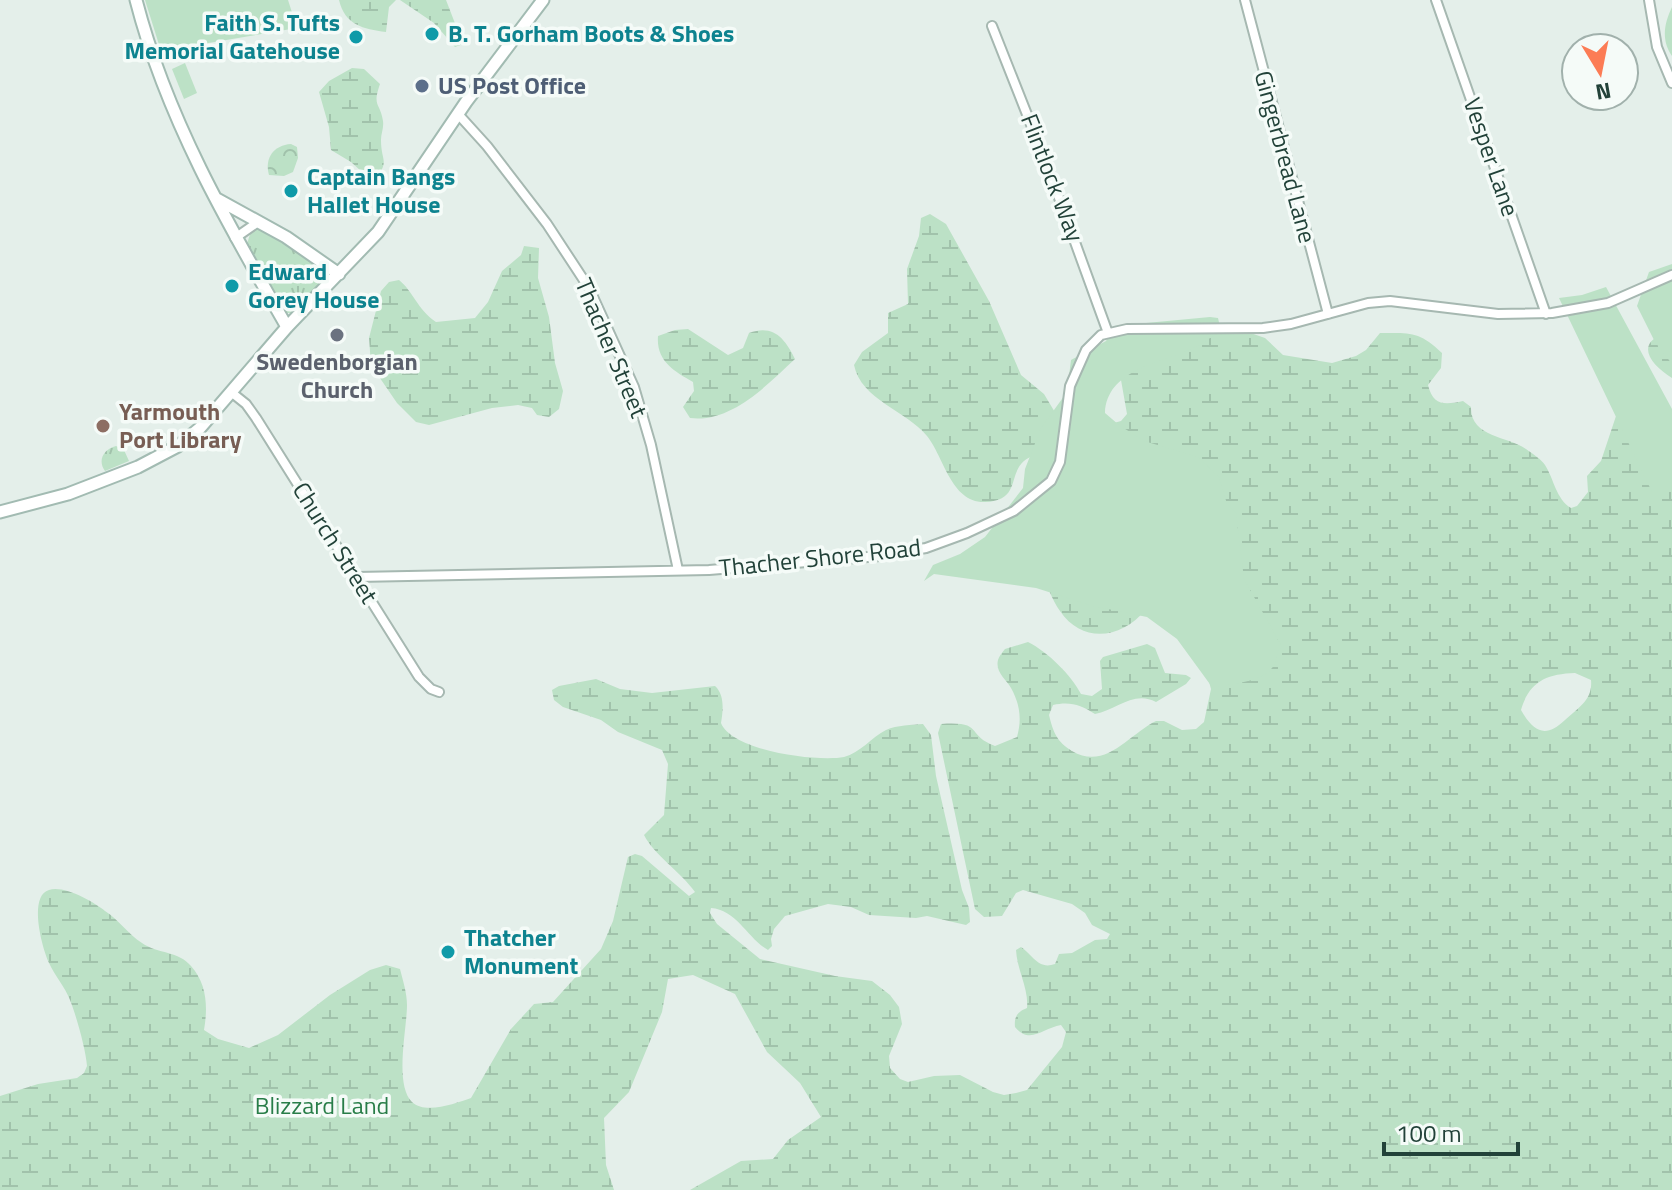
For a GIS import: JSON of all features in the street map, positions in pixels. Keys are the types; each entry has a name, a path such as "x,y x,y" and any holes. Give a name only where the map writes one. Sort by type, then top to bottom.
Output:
{"main road":[{"path":"136,0 153,60 213,193 235,238 287,327"},
{"path":"0,512 68,494 166,453 200,428 287,327 378,232 458,114 543,0"},
{"path":"213,193 221,201 286,237 339,274"}],"street":[{"name":"Gingerbread Lane","path":"1245,0 1328,314"},
{"name":"Vesper Lane","path":"1436,0 1546,314"},
{"path":"1649,0 1657,47 1672,83"},
{"name":"Flintlock Way","path":"992,26 1108,333"},
{"name":"Thacher Street","path":"458,114 540,215 589,288 634,387 651,445 678,570"},
{"path":"235,238 258,222"},
{"path":"1108,333 1160,328 1250,330 1291,324 1368,303 1397,301 1498,314 1546,314 1608,303 1672,275"},
{"name":"Thacher Shore Road","path":"357,577 725,569 918,550 967,533 1014,511 1038,494 1055,475 1061,455 1070,386 1086,350 1097,337 1108,333"},
{"name":"Church Street","path":"231,392 256,418 419,677 439,692"}],"green space":[{"path":"145,0 288,0 297,28 161,51"},
{"path":"339,0 396,0 389,7 386,32 350,20"},
{"path":"400,0 446,0 463,44 455,47 434,23"},
{"path":"1672,7 1672,56 1665,32"},
{"path":"185,63 197,93 184,99 172,69"},
{"path":"352,68 364,69 380,84 377,101 383,121 381,140 384,161 373,182 351,162 331,150 329,127 319,92 329,81"},
{"path":"291,144 297,147 298,158 293,172 284,176 269,175 269,158 275,150"},
{"path":"930,214 946,224 989,301 1021,375 1044,394 1056,414 1033,456 1024,461 1006,496 998,500 985,502 964,495 956,487 927,436 875,396 858,377 854,365 862,352 888,333 888,313 908,304 907,269 919,236 921,218"},
{"path":"263,228 326,272 327,277 291,313 284,313 246,247 251,231"},
{"path":"524,246 539,248 538,278 563,391 559,409 549,417 537,415 532,408 518,405 492,408 429,425 416,422 397,403 371,365 369,338 381,291 389,282 399,280 436,322 475,318 488,302 502,271 521,255"},
{"path":"1672,264 1672,364 1655,342 1637,306 1649,272"},
{"path":"1606,287 1672,409 1672,482 1652,492 1559,298"},
{"path":"1218,318 1221,331 1193,348 1124,378 1108,399 1105,413 1144,441 1198,457 1219,477 1227,504 1236,513 1244,579 1282,647 1269,671 1246,682 1212,687 1177,639 1147,617 1093,606 1036,588 934,574 924,581 933,565 960,554 985,537 1023,488 1025,469 1041,428 1067,392 1071,360 1106,341 1114,326"},
{"name":"Blizzard Land","path":"1233,327 1265,338 1283,355 1332,363 1366,350 1380,333 1414,335 1442,353 1441,368 1428,385 1433,397 1445,403 1463,401 1471,407 1472,417 1483,430 1537,457 1545,465 1562,499 1571,508 1577,506 1588,492 1587,476 1601,461 1620,404 1672,416 1672,1190 690,1190 741,1161 773,1159 788,1140 821,1117 800,1083 767,1052 735,994 693,975 668,979 662,1012 629,1092 604,1118 606,1165 614,1190 0,1190 0,1096 38,1084 77,1078 87,1066 72,1006 49,963 40,935 39,902 49,890 63,890 86,899 142,943 186,961 203,988 206,1004 204,1030 218,1039 249,1048 278,1035 330,995 370,970 386,965 400,969 407,1000 403,1070 407,1094 412,1102 425,1108 441,1107 471,1098 511,1029 534,1004 553,1002 601,949 613,921 628,857 635,854 642,856 689,896 695,892 654,850 644,835 664,815 668,764 662,750 618,732 601,720 563,707 554,700 552,690 559,686 596,679 620,689 652,693 715,686 722,698 721,723 728,733 758,747 796,756 844,757 886,730 923,724 931,735 936,776 970,922 966,925 927,916 869,915 851,907 828,904 785,916 774,929 772,946 768,950 728,914 711,908 710,913 717,924 760,959 872,981 890,995 899,1007 902,1024 889,1056 890,1068 900,1079 908,1082 934,1076 960,1075 1004,1095 1027,1090 1062,1047 1066,1032 1061,1025 1026,1035 1015,1027 1019,1013 1027,1008 1016,950 1021,947 1044,965 1055,964 1059,954 1072,953 1095,940 1107,939 1110,934 1092,925 1085,913 1072,904 1023,890 1016,893 1002,916 984,917 975,909 938,733 941,724 964,725 995,746 1017,737 1018,706 997,664 1005,649 1028,642 1058,665 1081,694 1092,696 1102,689 1100,661 1103,657 1147,644 1155,648 1165,673 1191,678 1156,702 1133,699 1095,714 1075,705 1053,705 1049,715 1054,731 1072,751 1084,756 1106,754 1156,721 1164,721 1182,730 1196,729 1204,722 1211,689 1201,653 1145,610 1136,620 1114,632 1090,633 1079,629 1060,611 1040,571 1110,424 1121,421 1127,414 1121,380 1125,362","holes":["1575,673 1591,680 1590,693 1584,703 1552,729 1536,728 1521,710 1524,700 1540,681 1555,675"]},
{"path":"688,329 728,355 743,348 749,333 765,330 778,335 795,359 760,391 734,409 720,415 690,418 683,407 694,391 693,382 663,359 658,345 658,336"},
{"path":"1672,332 1672,378 1656,366 1648,352 1652,340"},
{"path":"116,446 124,450 129,461 105,471 103,456"}],"place":[{"name":"B. T. Gorham Boots & Shoes","path":"432,34"},
{"name":"Faith S. Tufts Memorial Gatehouse","path":"356,37"},
{"name":"US Post Office","path":"422,86"},
{"name":"Captain Bangs Hallet House","path":"291,191"},
{"name":"Edward Gorey House","path":"232,286"},
{"name":"Swedenborgian Church","path":"337,335"},
{"name":"Yarmouth Port Library","path":"103,426"},
{"name":"Thatcher Monument","path":"448,952"}]}
